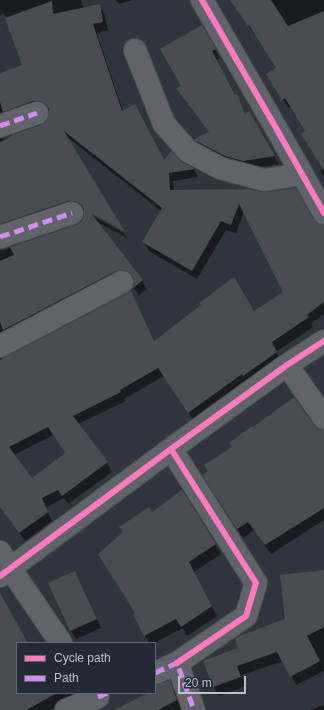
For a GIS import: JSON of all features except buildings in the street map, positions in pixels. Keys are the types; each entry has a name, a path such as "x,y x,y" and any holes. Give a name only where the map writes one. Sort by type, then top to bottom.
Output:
{"street":[{"path":"202,0 324,213"},
{"path":"135,50 164,124 188,151 220,168 264,180 302,174"},
{"path":"0,126 38,113"},
{"path":"0,237 72,213"},
{"path":"0,346 122,282"},
{"path":"60,642 3,565 171,449 287,365 324,341"},
{"path":"287,365 324,418"},
{"path":"156,673 177,663 246,616 256,583 171,449"},
{"path":"177,663 194,710"},
{"path":"66,710 100,694"}],"marked path":[{"path":"0,126 37,113"},
{"path":"0,237 72,213"},
{"path":"156,673 177,663 194,710"},
{"path":"98,697 106,694"}],"cycle path":[{"path":"202,0 324,213"},
{"path":"0,576 171,449 287,365 324,341"},
{"path":"171,449 256,583 246,616 177,663"}]}
